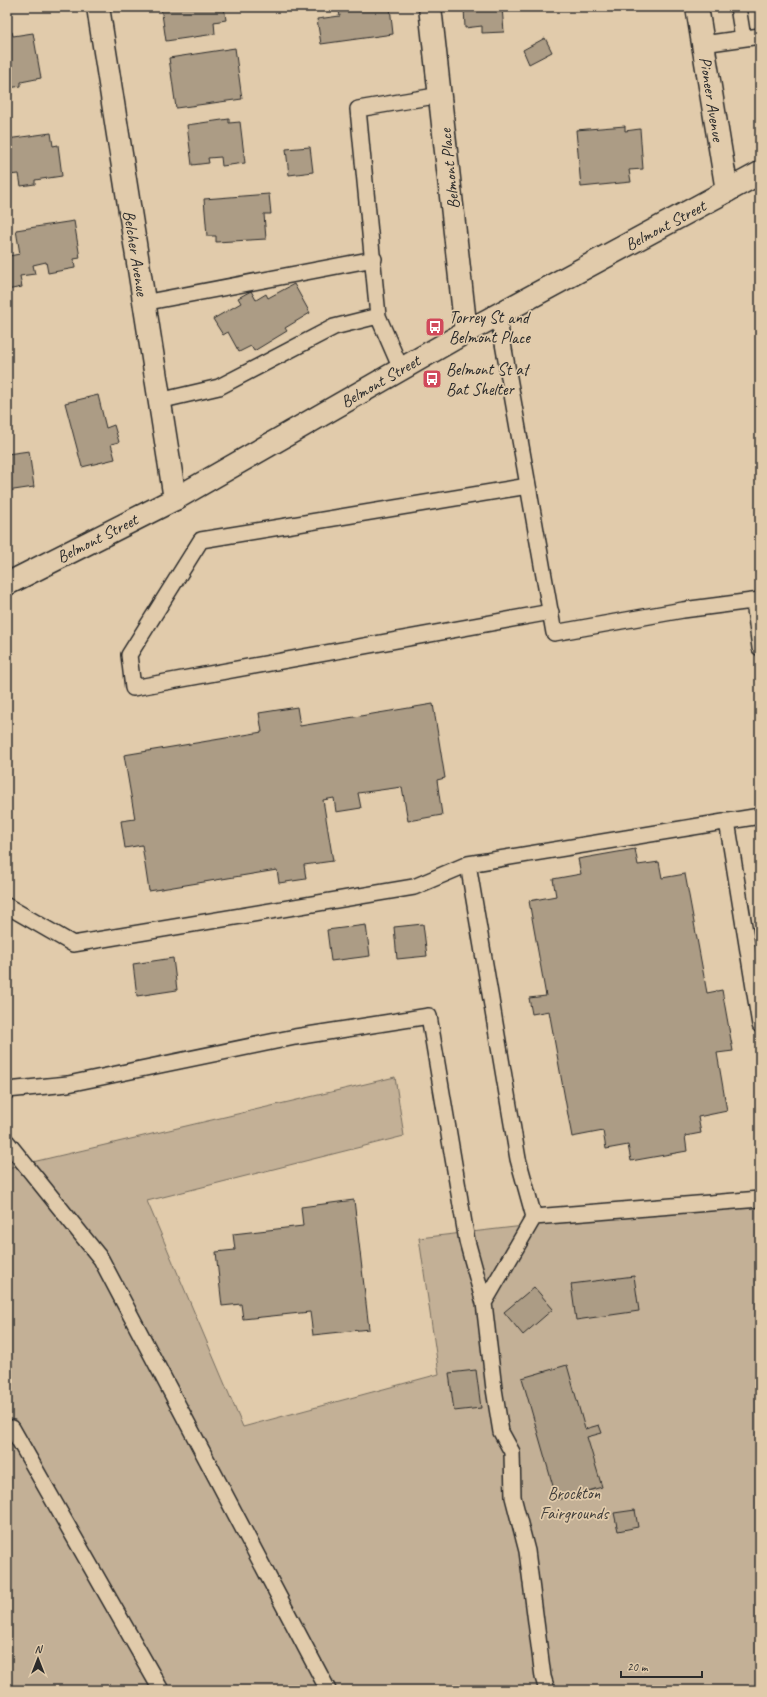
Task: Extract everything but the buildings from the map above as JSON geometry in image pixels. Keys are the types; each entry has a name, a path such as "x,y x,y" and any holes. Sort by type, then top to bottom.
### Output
{"street":[{"name":"Belcher Avenue","path":"98,7 175,499"},
{"name":"Belmont Place","path":"430,7 441,95 466,332"},
{"name":"Pioneer Avenue","path":"697,7 727,191"},
{"name":"Belmont Street","path":"7,595 13,581 175,499 466,332 760,173"}],"lane":[{"path":"738,7 744,38"},
{"path":"703,44 760,36"},
{"path":"401,369 378,316 374,259 358,108 441,95"},
{"path":"144,303 374,259"},
{"path":"498,315 554,633 683,610 757,601 760,648"},
{"path":"159,401 219,387 334,327 378,316"},
{"path":"528,486 201,540 129,655 133,688 551,612"},
{"path":"7,906 73,944 414,887 468,864 760,816"},
{"path":"727,821 760,1025"},
{"path":"468,864 518,1159 534,1217 484,1304"},
{"path":"7,1090 68,1084 295,1037 429,1016 467,1241 484,1304 501,1432 512,1452 513,1497 527,1551 543,1677 548,1690"},
{"path":"7,1142 101,1259 328,1690"},
{"path":"534,1217 760,1199"},
{"path":"12,1428 161,1690"}],"green space":[{"name":"Brockton Fairgrounds","path":"395,1077 404,1136 147,1201 243,1427 439,1374 419,1238 760,1199 760,1690 7,1690 7,1168"}],"place":[{"name":"Torrey St and Belmont Place","path":"435,327"},
{"name":"Belmont St at Bat Shelter","path":"432,379"}]}
